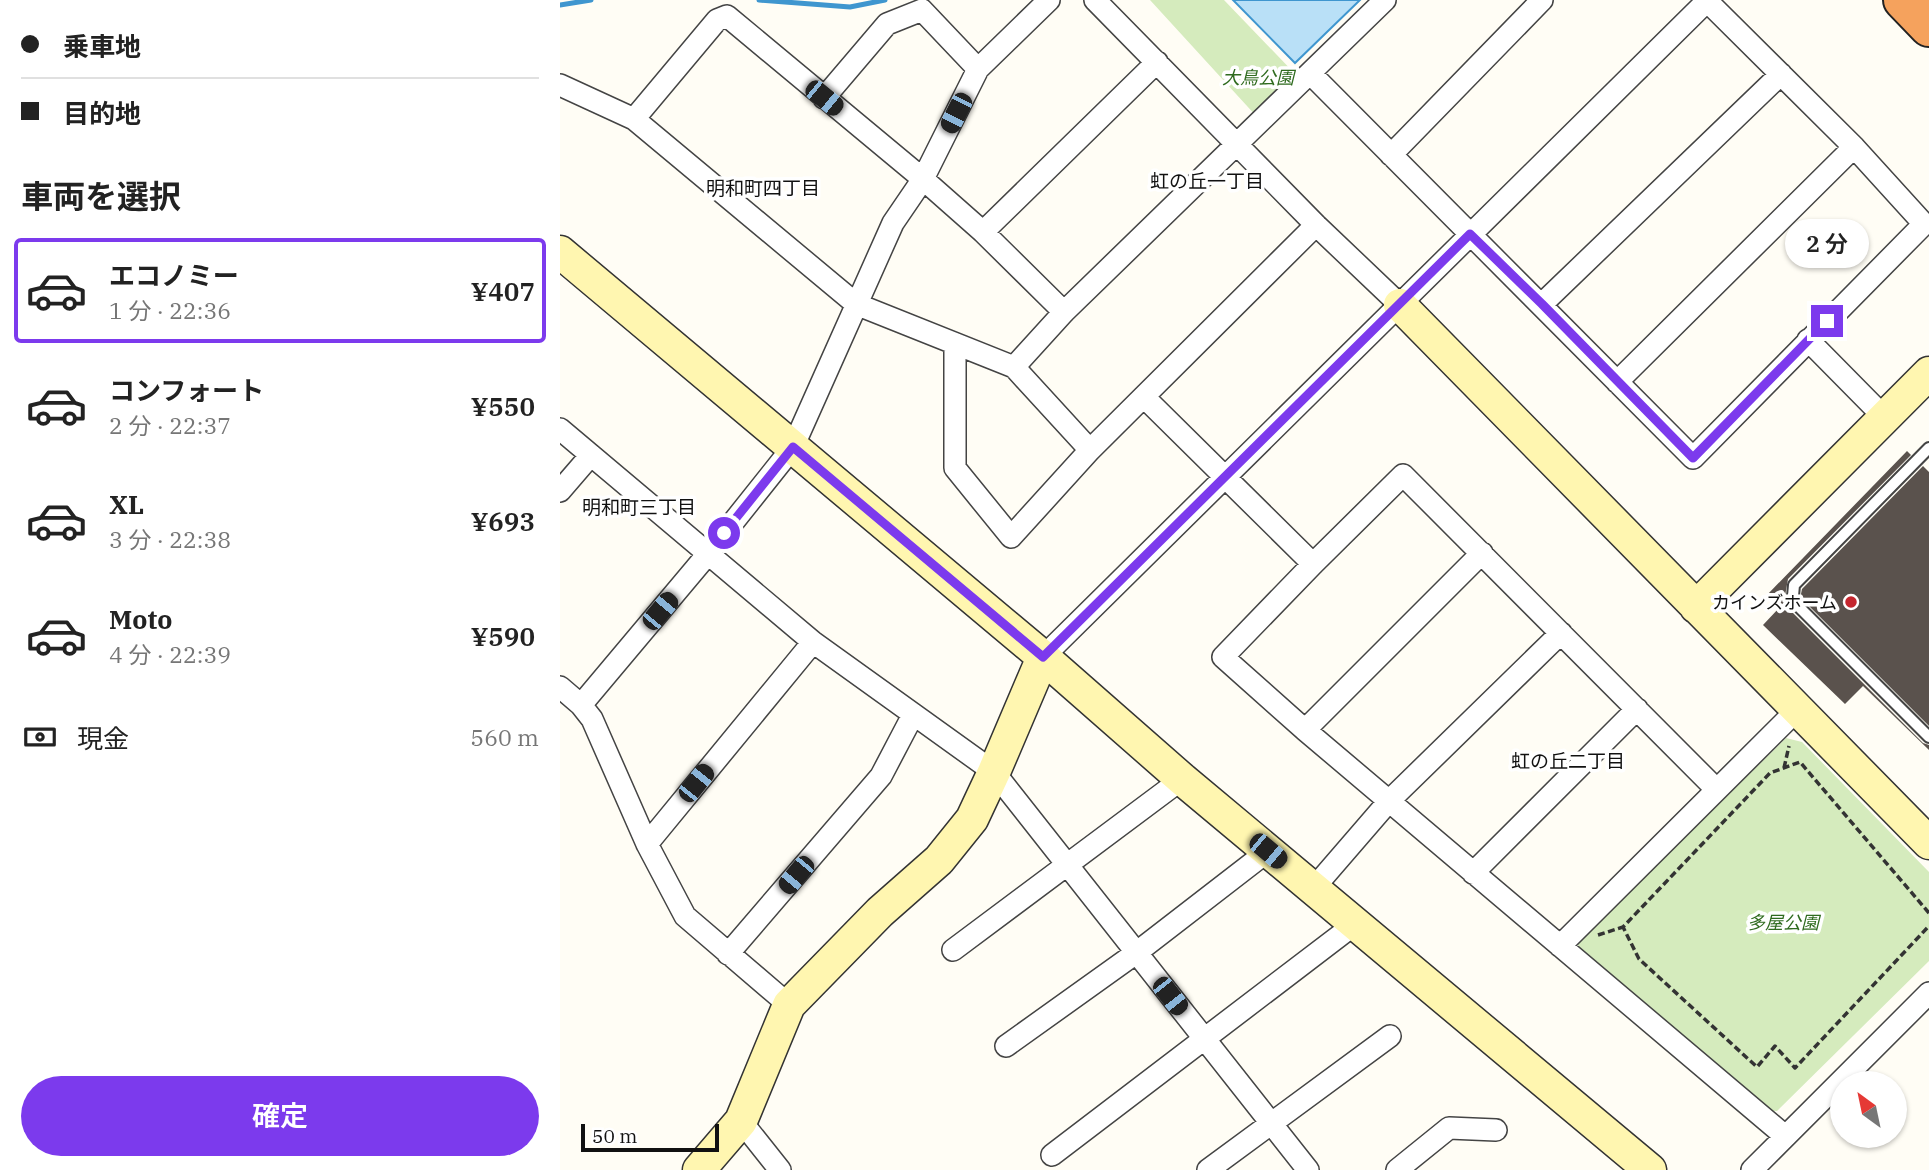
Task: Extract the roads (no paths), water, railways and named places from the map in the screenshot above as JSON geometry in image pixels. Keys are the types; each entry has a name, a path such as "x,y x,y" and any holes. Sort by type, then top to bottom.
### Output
{"highway":[{"path":"1903,0 1929,27"}],"street":[{"path":"581,705 707,555 793,447 893,223 923,179 978,69 1049,0"},
{"path":"1095,0 1237,146 1400,305 1929,843"},
{"path":"1014,368 1064,313 1385,0"},
{"path":"1391,155 1542,0"},
{"path":"699,1170 741,1121 789,1005 880,912 939,860 972,819 1043,657 1400,305 1470,234 1707,0 1854,148 1924,224 1693,458 1542,304 1470,234 1310,73"},
{"path":"824,98 887,24 922,10 978,69"},
{"path":"634,119 717,20 724,16 733,20 983,232 1064,313"},
{"path":"983,232 1157,62"},
{"path":"1542,304 1781,74"},
{"path":"560,85 634,119 856,304 1014,368 1090,450"},
{"path":"1617,382 1854,148"},
{"path":"955,344 955,468 1011,537 1090,450 1316,225"},
{"path":"560,252 1043,657 1182,779 1650,1170"},
{"path":"1808,340 1885,418"},
{"path":"1696,607 1885,418 1922,385"},
{"path":"1144,397 1312,564"},
{"path":"560,429 813,642 994,772 1308,1170"},
{"path":"560,491 591,455"},
{"path":"1716,789 1403,475 1312,564 1223,657 1305,730 1785,1136"},
{"path":"1305,730 1482,552"},
{"path":"1313,889 1389,801 1561,633"},
{"path":"647,844 813,642"},
{"path":"560,687 581,705 592,719 647,844 685,916 789,1005"},
{"path":"1473,873 1637,709"},
{"path":"1560,946 1797,710"},
{"path":"728,954 881,776 914,715"},
{"path":"953,950 1182,779"},
{"path":"1006,1046 1136,953 1268,851"},
{"path":"1052,1155 1355,924"},
{"path":"1752,1170 1928,998"},
{"path":"1208,1170 1390,1036"},
{"path":"741,1121 780,1170"},
{"path":"1397,1170 1449,1128 1496,1130"}],"lane":[{"path":"1927,452 1794,585 1793,596 1807,614 1929,737"}],"water":[{"path":"1233,0 1360,0 1295,63"}],"waterway":[{"path":"560,5 591,0"},
{"path":"759,0 850,7 885,0"}],"place":[{"name":"カインズホーム","path":"1851,602"}],"district":[{"name":"虹の丘一丁目","path":"1207,181"},
{"name":"明和町四丁目","path":"763,188"},
{"name":"明和町三丁目","path":"639,507"},
{"name":"虹の丘二丁目","path":"1568,761"}],"park label":[{"name":"大鳥公園","path":"1258,77"},
{"name":"多屋公園","path":"1783,922"}]}
